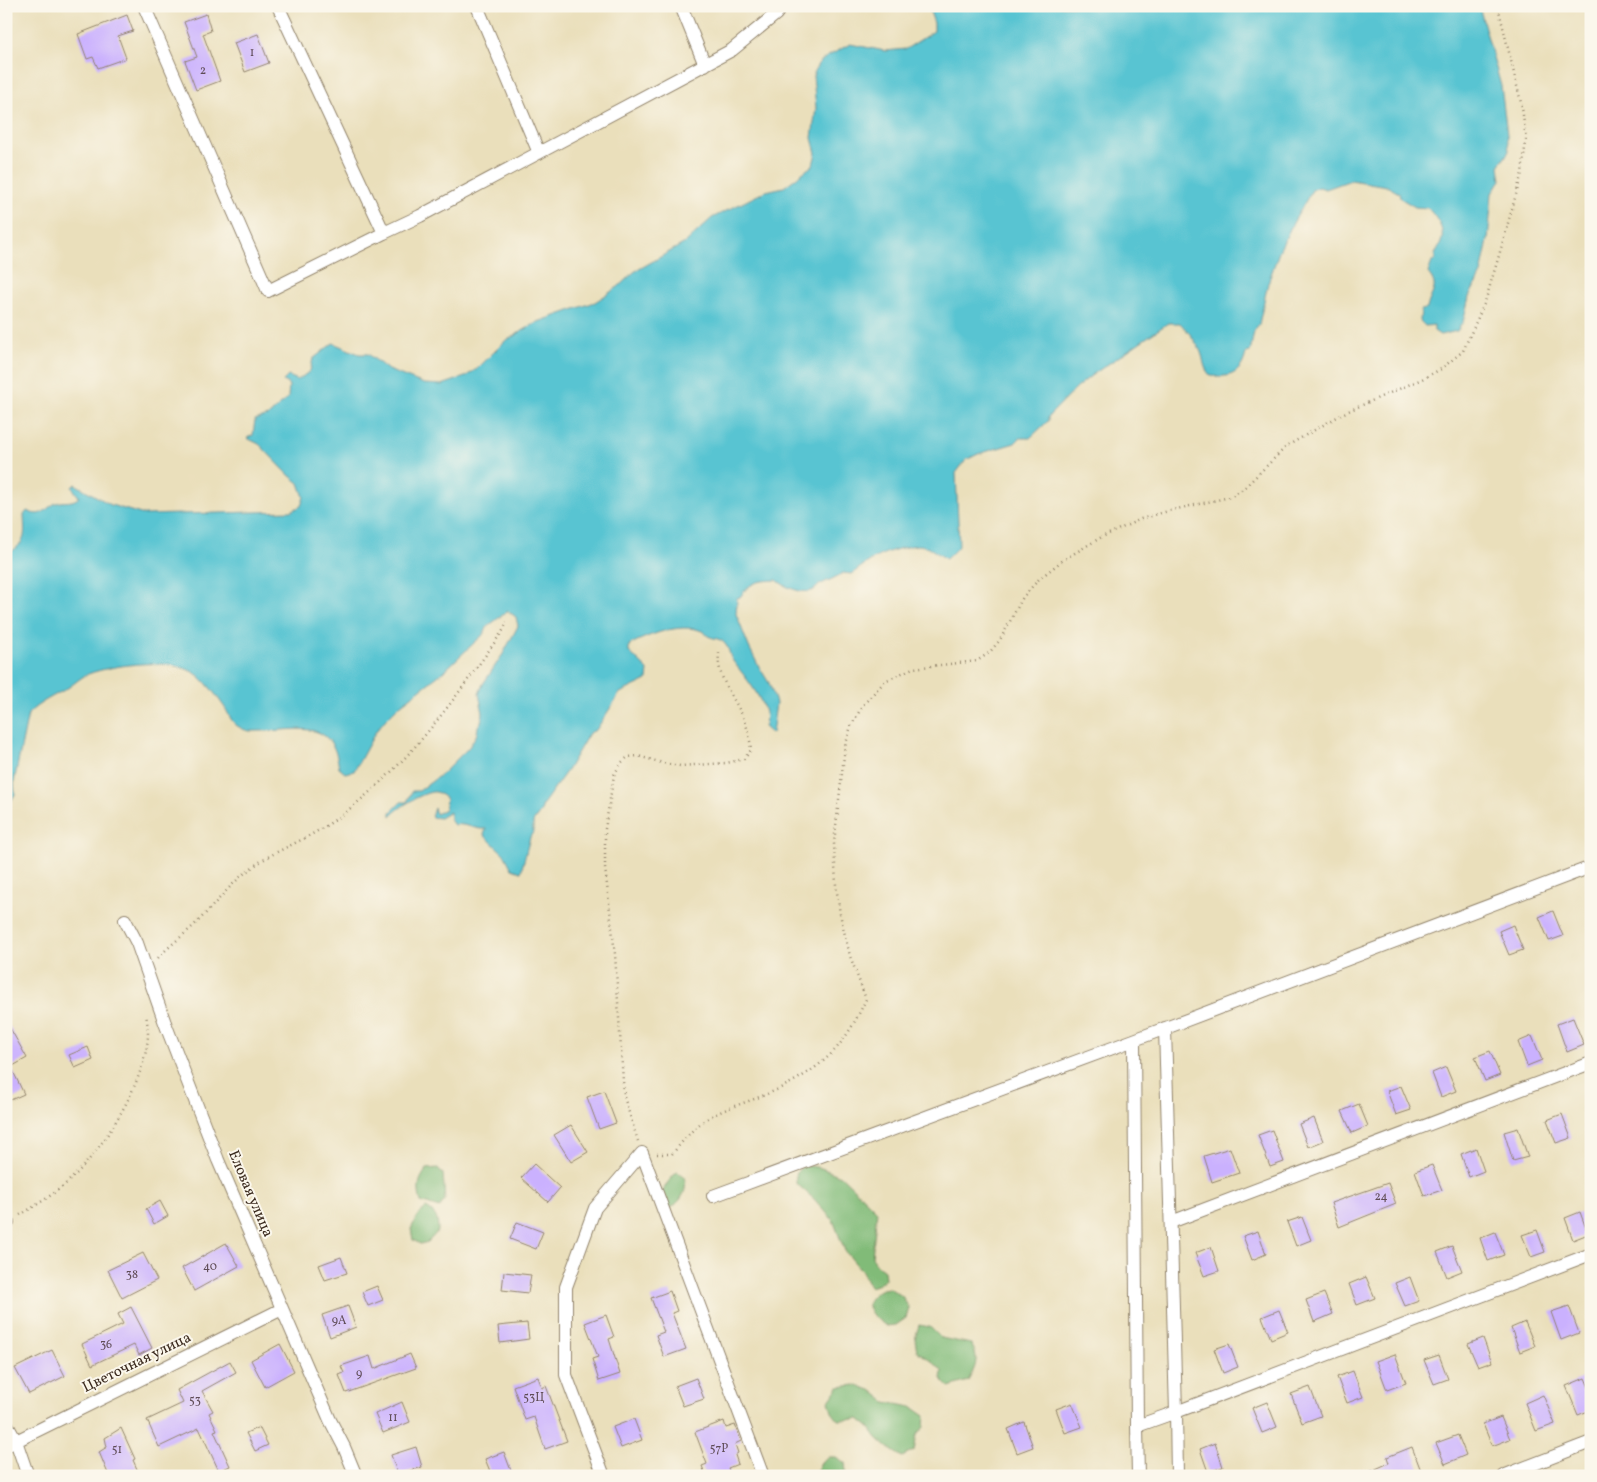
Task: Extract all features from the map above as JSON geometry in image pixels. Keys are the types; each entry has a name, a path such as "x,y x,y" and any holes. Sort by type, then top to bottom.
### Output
{"street":[{"path":"144,6 268,291 420,216 732,50 776,14 782,6"},
{"path":"278,6 384,233"},
{"path":"476,6 539,153"},
{"path":"681,6 704,65"},
{"path":"713,1196 1134,1040 1591,867"},
{"name":"Еловая улица","path":"125,920 137,942 165,1023 218,1160 356,1476"},
{"path":"1165,1028 1177,1476"},
{"path":"1134,1040 1138,1476"},
{"path":"1171,1222 1591,1063"},
{"path":"604,1476 566,1375 566,1287 595,1208 642,1153 763,1476"},
{"path":"1137,1426 1591,1254"},
{"name":"Цветочная улица","path":"11,1443 282,1309"},
{"path":"6,1423 11,1443 28,1476"},
{"path":"1503,1476 1591,1442"}],"path":[{"path":"719,653 720,676 744,718 750,736 751,750 744,759 704,765 680,766 638,756 628,757 620,763 614,775 608,800 605,829 605,868 615,954 624,1097 642,1153 672,1154 688,1134 710,1117 769,1093 810,1071 834,1050 845,1037 860,1013 866,999 850,956 840,914 836,885 834,843 845,747 851,726 863,705 885,681 913,668 977,661 989,654 1000,640 1023,596 1039,579 1063,560 1100,538 1140,519 1230,497 1243,489 1287,446 1344,413 1441,369 1463,351 1485,302 1522,173 1526,140 1522,107 1498,6"},
{"path":"147,972 171,944 192,927 225,892 256,864 315,833 372,790 451,705 504,629 506,622"},
{"path":"7,1223 72,1178 88,1161 122,1113 144,1059 148,1034 145,1005"}],"green space":[{"path":"805,1165 821,1168 841,1176 877,1211 872,1257 876,1264 884,1270 885,1279 879,1284 870,1287 861,1270 845,1251 833,1220 796,1183 797,1172"},
{"path":"438,1168 443,1174 445,1200 439,1208 421,1202 419,1192 420,1181 427,1169"},
{"path":"677,1172 683,1175 685,1190 680,1200 667,1210 658,1201 666,1185"},
{"path":"426,1208 436,1217 438,1231 428,1242 420,1244 413,1240 411,1229 418,1215"},
{"path":"889,1288 902,1296 909,1308 906,1318 896,1325 886,1326 871,1313 868,1305 869,1300 876,1292"},
{"path":"919,1325 930,1327 941,1338 971,1344 974,1349 976,1362 968,1381 949,1387 941,1379 942,1371 917,1351 915,1339"},
{"path":"855,1385 871,1390 886,1402 912,1407 925,1416 924,1427 917,1435 914,1451 902,1457 887,1447 859,1419 838,1420 832,1412 829,1401 839,1387"},
{"path":"828,1457 836,1457 845,1463 846,1472 843,1476 819,1476 818,1469 822,1461"}],"water":[{"path":"928,6 1479,6 1501,86 1509,151 1499,166 1501,180 1492,193 1488,240 1481,274 1469,297 1463,322 1457,331 1440,335 1434,331 1434,325 1425,326 1420,321 1421,310 1427,309 1434,291 1434,283 1428,273 1442,240 1440,225 1428,208 1415,207 1400,198 1399,193 1387,186 1351,180 1326,189 1319,187 1312,190 1280,249 1268,283 1259,324 1254,331 1250,352 1246,353 1242,365 1234,373 1224,376 1211,376 1205,367 1200,350 1189,332 1180,323 1168,323 1076,388 1048,417 1048,421 1030,438 1020,438 1015,443 978,454 966,460 956,473 959,546 946,559 925,546 912,546 884,554 871,560 852,574 843,573 820,584 811,591 795,590 777,580 765,581 752,585 737,598 736,614 749,647 769,683 776,703 772,734 764,727 766,719 756,692 732,659 728,648 722,641 708,636 705,632 684,628 664,631 629,645 629,652 648,670 647,680 620,693 596,730 589,733 533,822 533,832 521,872 512,869 504,854 484,835 486,829 454,825 450,820 450,812 440,818 431,817 434,808 436,814 445,809 446,799 437,792 431,792 405,804 391,816 391,812 401,802 407,802 412,791 419,791 443,773 469,747 477,734 483,713 479,694 483,684 503,654 518,626 516,617 508,611 488,626 482,636 443,672 400,705 376,731 354,771 345,773 339,768 335,752 329,741 321,734 312,730 250,731 237,726 209,686 199,676 188,670 175,666 145,664 113,667 88,674 28,714 14,782 15,794 6,810 6,555 18,546 23,539 25,529 24,515 27,511 37,514 56,503 76,499 79,497 72,487 75,484 111,505 144,515 291,511 301,506 304,497 299,483 259,444 247,438 253,435 255,420 268,416 288,398 289,385 283,381 288,376 298,380 310,371 313,359 333,343 359,354 368,354 388,370 424,384 442,385 465,377 478,368 505,341 538,322 595,302 618,287 634,272 685,243 712,218 766,191 784,187 813,165 816,153 812,138 816,108 813,76 818,64 850,44 885,51 906,49 934,31 934,23"}],"building":[{"path":"206,14 211,31 203,34 220,81 196,90 185,61 197,57 184,22"},
{"path":"127,15 133,31 118,36 126,58 98,68 93,57 87,59 78,34"},
{"path":"258,34 269,63 245,72 234,43"},
{"path":"1553,911 1563,936 1549,941 1539,917"},
{"path":"1513,925 1523,950 1509,955 1499,931"},
{"path":"1573,1018 1584,1045 1567,1052 1557,1024"},
{"path":"6,1021 27,1058 11,1067 24,1094 6,1102"},
{"path":"1532,1036 1542,1060 1527,1066 1518,1042"},
{"path":"88,1047 93,1060 75,1068 69,1055"},
{"path":"1490,1051 1500,1075 1485,1081 1475,1057"},
{"path":"1446,1067 1456,1091 1441,1097 1432,1073"},
{"path":"1401,1086 1411,1110 1396,1115 1387,1091"},
{"path":"604,1091 616,1123 599,1129 587,1097"},
{"path":"1359,1104 1368,1126 1352,1133 1342,1111"},
{"path":"1562,1114 1571,1138 1556,1143 1547,1120"},
{"path":"1314,1118 1323,1141 1308,1147 1299,1124"},
{"path":"571,1125 588,1152 571,1162 554,1135"},
{"path":"1518,1128 1528,1157 1513,1161 1504,1132"},
{"path":"1272,1130 1284,1162 1270,1167 1258,1135"},
{"path":"1230,1148 1239,1173 1212,1182 1204,1156"},
{"path":"1476,1148 1484,1171 1469,1177 1461,1154"},
{"path":"534,1164 560,1188 548,1202 521,1178"},
{"path":"1432,1165 1442,1190 1424,1196 1415,1171"},
{"path":"1388,1183 1396,1204 1339,1227 1331,1203"},
{"path":"160,1201 168,1216 154,1224 146,1209"},
{"path":"1580,1212 1588,1234 1573,1240 1565,1218"},
{"path":"1302,1217 1311,1240 1296,1246 1287,1222"},
{"path":"517,1222 543,1232 536,1249 510,1239"},
{"path":"1537,1230 1545,1252 1531,1257 1522,1235"},
{"path":"1258,1231 1266,1254 1252,1260 1243,1236"},
{"path":"1495,1232 1504,1255 1488,1261 1480,1238"},
{"path":"226,1243 239,1266 194,1291 182,1268"},
{"path":"1452,1246 1462,1271 1447,1277 1437,1252"},
{"path":"1211,1247 1219,1271 1204,1276 1195,1253"},
{"path":"143,1253 157,1280 122,1298 108,1270"},
{"path":"341,1257 347,1273 325,1280 319,1265"},
{"path":"504,1272 531,1275 528,1293 502,1290"},
{"path":"1366,1277 1375,1298 1357,1305 1349,1284"},
{"path":"1410,1277 1419,1301 1405,1306 1395,1283"},
{"path":"377,1286 383,1300 368,1306 362,1292"},
{"path":"670,1291 677,1311 672,1313 686,1349 664,1357 656,1335 664,1332 651,1298"},
{"path":"1324,1293 1333,1314 1314,1322 1306,1300"},
{"path":"348,1306 356,1327 330,1337 322,1315"},
{"path":"1569,1306 1579,1333 1561,1340 1551,1312"},
{"path":"131,1307 152,1348 139,1355 134,1345 92,1365 82,1344 123,1324 118,1314"},
{"path":"1279,1310 1288,1332 1271,1339 1262,1317"},
{"path":"606,1315 614,1337 609,1339 620,1374 599,1381 592,1359 598,1357 585,1323"},
{"path":"1525,1322 1535,1346 1520,1352 1511,1328"},
{"path":"527,1323 529,1339 500,1343 498,1326"},
{"path":"1483,1338 1492,1362 1478,1367 1468,1344"},
{"path":"280,1344 294,1371 265,1387 251,1360"},
{"path":"1229,1344 1238,1367 1223,1373 1214,1349"},
{"path":"52,1350 65,1376 29,1394 15,1368"},
{"path":"410,1354 416,1368 346,1393 339,1375 344,1373 341,1366 370,1356 374,1369"},
{"path":"1395,1354 1406,1383 1387,1390 1376,1361"},
{"path":"1439,1355 1448,1379 1434,1384 1424,1360"},
{"path":"230,1361 236,1372 202,1391 213,1411 209,1413 217,1430 214,1431 230,1466 219,1471 199,1428 159,1447 147,1420 183,1403 177,1390"},
{"path":"1353,1371 1363,1397 1347,1403 1337,1377"},
{"path":"538,1377 542,1388 546,1386 567,1441 545,1449 534,1417 525,1420 513,1386"},
{"path":"696,1378 704,1399 683,1406 675,1386"},
{"path":"1585,1378 1591,1392 1591,1410 1578,1415 1566,1386"},
{"path":"1310,1387 1321,1416 1302,1423 1291,1394"},
{"path":"1543,1395 1555,1424 1536,1431 1525,1403"},
{"path":"402,1402 410,1422 383,1433 375,1414"},
{"path":"1267,1402 1277,1427 1262,1433 1252,1408"},
{"path":"1072,1403 1082,1427 1065,1433 1056,1409"},
{"path":"1501,1417 1510,1439 1492,1446 1483,1424"},
{"path":"634,1419 642,1440 621,1448 613,1427"},
{"path":"724,1421 726,1428 735,1425 741,1441 735,1444 738,1453 735,1455 738,1464 728,1468 731,1476 706,1476 702,1466 707,1464 695,1432"},
{"path":"1024,1422 1033,1447 1017,1453 1008,1429"},
{"path":"259,1427 268,1445 255,1451 246,1433"},
{"path":"121,1428 135,1459 133,1460 140,1476 109,1476 99,1452 107,1447 105,1438"},
{"path":"1458,1435 1466,1455 1445,1464 1436,1443"},
{"path":"1215,1443 1223,1467 1208,1472 1200,1449"},
{"path":"416,1447 422,1467 398,1475 391,1455"},
{"path":"1412,1447 1423,1476 1360,1476 1389,1463 1387,1457"},
{"path":"504,1452 513,1476 492,1476 485,1459"}]}
